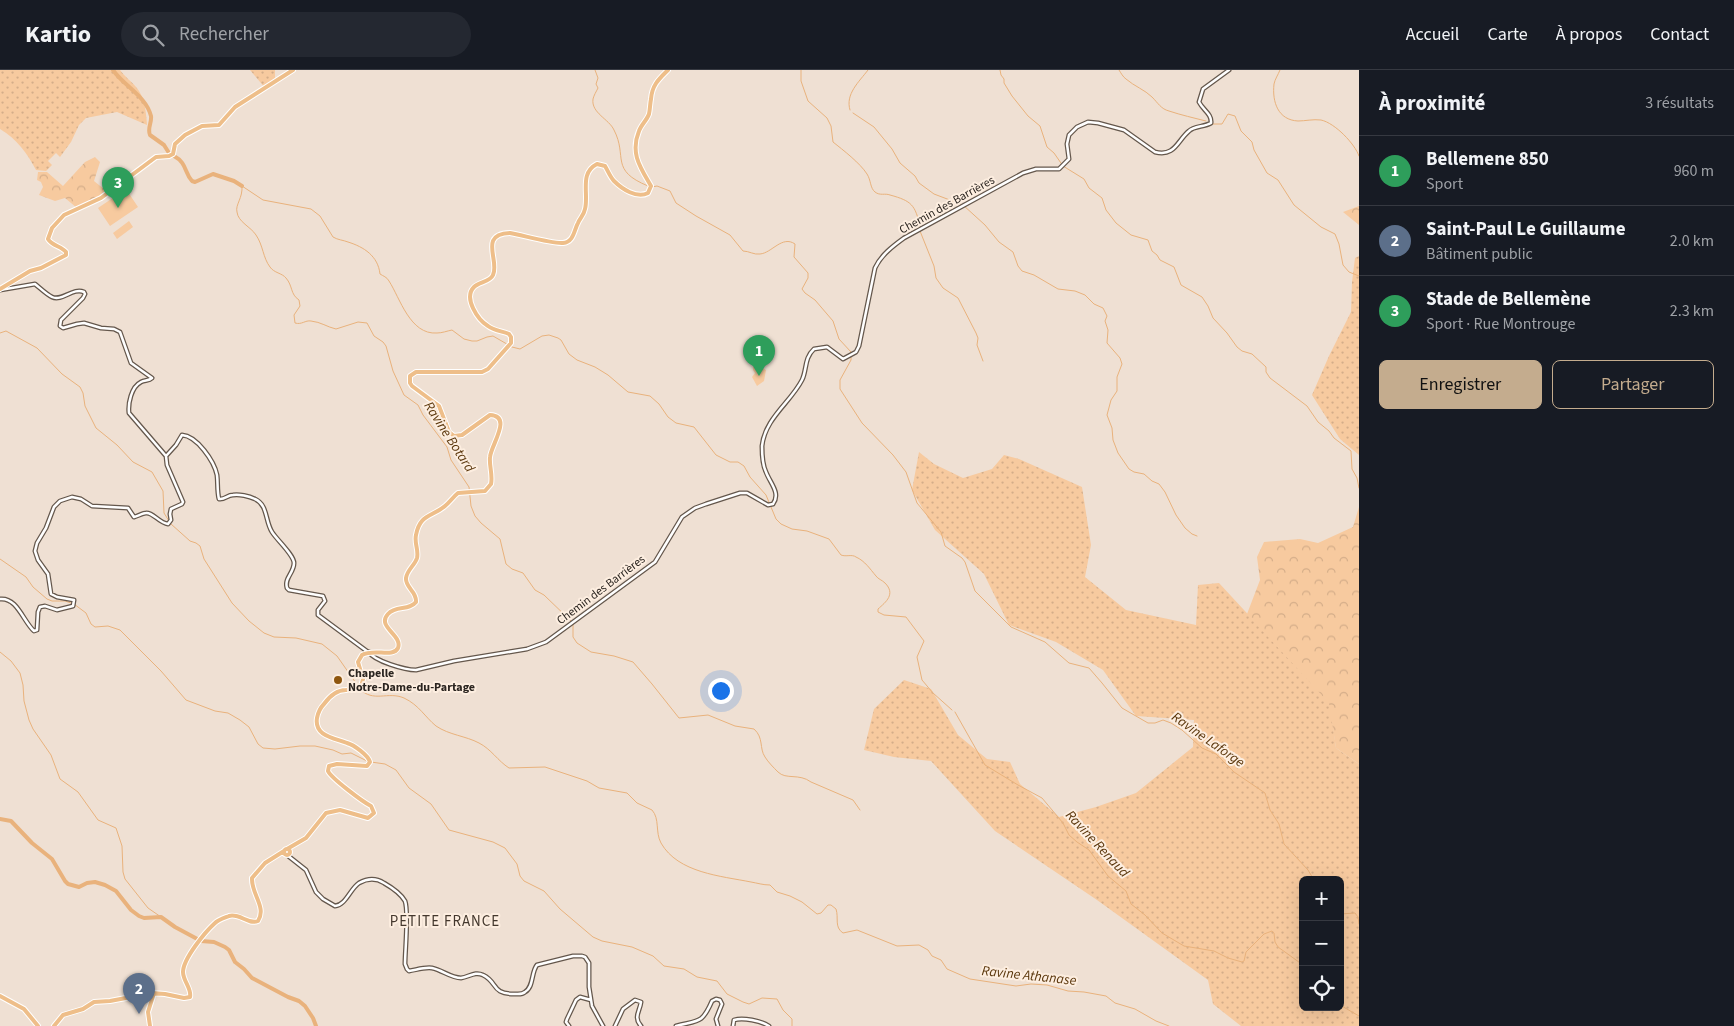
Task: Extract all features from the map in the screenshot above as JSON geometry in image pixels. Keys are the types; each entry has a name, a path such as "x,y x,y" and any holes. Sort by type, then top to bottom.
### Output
{"main road":[{"path":"0,289 30,271 66,255 64,250 50,242 48,238 52,228 61,216 101,198 156,156 169,156 173,154 175,144 181,137 202,126 219,125 235,107 293,70"},
{"path":"54,1026 62,1015 83,1009 94,1002 111,1001 154,993 184,998 190,997 191,994 183,968 185,961 206,932 215,922 230,916 236,916 252,922 258,921 261,916 261,910 252,889 252,878 264,863 287,853 306,838 326,813 340,810 370,818 374,813 371,806 360,800 330,775 328,771 329,766 337,764 367,766 370,762 369,758 350,744 320,731 317,724 320,710 327,700 343,690 356,690 361,687 363,679 358,660 362,656 369,652 390,653 397,649 398,642 385,621 386,616 390,612 412,606 416,602 416,595 407,585 406,580 407,573 417,557 418,550 415,538 419,526 424,518 446,506 458,493 485,491 491,484 490,458 500,427 496,415 490,415 462,435 454,436 449,432 439,406 412,386 409,379 411,374 416,372 482,372 488,369 511,344 510,334 488,327 474,310 470,300 471,291 475,286 491,278 494,273 491,246 496,238 502,234 510,233 558,243 568,242 573,237 585,210 587,173 591,167 597,164 606,166 615,182 635,195 642,196 648,193 650,186 637,160 636,144 640,129 649,115 651,95 655,84 668,70"},
{"path":"150,1026 148,1014 154,993"},
{"path":"0,996 27,1012 38,1026"}],"street":[{"name":"Chemin des Barrières","path":"369,652 377,659 402,668 416,670 538,646 655,562 682,518 696,508 740,493 747,493 768,505 773,504 777,498 776,492 765,470 762,446 771,422 780,407 800,384 807,359 814,349 827,347 841,358 856,352 861,340 875,268 878,262 895,244 1023,173 1036,169 1059,169 1069,159 1067,144 1069,135 1077,127 1088,122 1124,130 1155,152 1171,151 1182,141 1189,130 1211,123 1212,120 1209,114 1200,102 1201,94 1203,89 1229,70"},
{"path":"0,289 35,284 56,298 76,290 84,292 83,298 61,320 60,326 63,328 84,323 101,328 114,328 120,332 131,363 152,378 138,384 134,388 128,409 129,414 166,456 167,466 183,502 171,509 171,520 168,524 160,521 151,513 134,517 128,508 92,506 81,499 72,497 60,500 54,507 46,528 37,542 35,552 48,574 51,594 56,597 74,600 73,606 57,610 45,606 40,607 37,630 34,631 11,602 5,598 0,599"},
{"path":"166,456 182,435 186,435 198,443 213,466 217,477 218,499 235,495 254,498 260,501 265,509 271,530 293,560 293,567 286,580 287,588 289,590 323,596 325,601 318,610 318,615 369,652"},
{"path":"287,853 306,870 316,892 334,906 339,906 356,886 368,879 377,879 401,897 406,906 405,964 406,969 409,971 432,968 459,978 481,974 504,994 522,994 528,990 534,976 534,968 537,965 573,956 586,958 589,963 592,1006 603,1026"},
{"path":"569,1026 566,1022 576,1000 580,997 591,1000"},
{"path":"676,1026 703,1018 708,1012 712,1000 716,999 720,1000 722,1004 716,1019 718,1026"},
{"path":"615,1026 623,1009 635,1000 641,1002 637,1016 638,1023 641,1026"},
{"path":"734,1026 733,1021 738,1018 769,1026"}],"green space":[{"path":"0,70 120,70 141,95 147,125 117,112 86,118 79,125 71,142 60,157 56,153 48,161 52,165 46,171 36,170 21,147 12,137 0,129"},
{"path":"250,70 275,70 275,82 265,88"},
{"path":"95,157 100,162 94,181 109,193 77,208 65,198 55,201 39,195 43,187 41,182 37,180 38,172 47,172 63,186 85,162"},
{"path":"126,189 138,207 110,226 98,208"},
{"path":"1359,206 1359,225 1343,212"},
{"path":"129,221 133,227 117,239 113,233"},
{"path":"1359,256 1359,455 1340,439 1312,395 1351,312 1355,258"},
{"path":"758,366 766,370 764,381 757,386 752,377 755,373 753,367"},
{"path":"919,452 934,464 963,478 992,469 1004,455 1019,459 1082,487 1091,545 1085,577 1126,610 1196,625 1198,585 1219,583 1330,703 1336,748 1359,764 1359,1026 1241,1026 1213,1004 1208,980 1097,900 995,831 931,761 894,757 864,750 874,709 904,680 931,689 958,735 987,759 1010,762 1020,784 1059,817 1136,793 1193,747 1194,720 1136,716 1103,670 1056,642 1009,625 984,574 935,530 912,490"},
{"path":"1359,507 1359,764 1336,748 1329,703 1247,614 1260,580 1257,557 1264,542 1300,539 1318,543 1353,527"}],"waterway":[{"name":"Ravine Renaud","path":"113,70 140,97 151,116 150,135 164,145 169,153"},
{"name":"Ravine Laforge","path":"595,70 598,78 596,84 598,88 593,104 597,112 612,126 618,140 622,162 628,174 648,186"},
{"path":"801,70 801,81 808,101 827,118 831,126 833,142 864,170 875,192 888,194 908,202 914,209 920,226"},
{"path":"850,110 849,99 851,93 868,70"},
{"path":"1000,70 1004,83 1012,96 1028,116 1040,126 1047,147 1063,166 1084,179 1089,188 1102,198 1106,210 1116,223 1131,235 1148,240 1152,251 1160,260 1174,267 1181,285 1202,297 1213,318 1237,347 1242,351 1252,354 1266,367 1266,372 1270,378 1307,406 1318,422 1351,451 1352,469 1357,478 1359,488"},
{"path":"1119,70 1125,78 1149,95 1164,109 1206,121"},
{"path":"1280,70 1274,82 1274,97 1281,114 1291,120 1321,120 1332,125 1344,135 1359,156"},
{"path":"853,113 874,127 892,149 900,163 915,176 919,183 934,194 963,205 985,225 999,242 1013,252 1022,271 1034,275 1058,289 1075,291 1085,295 1094,304 1103,308 1107,316 1105,321 1108,330 1107,343 1120,358 1122,364 1117,377 1117,391 1111,400 1107,415 1118,453 1129,469 1144,474 1159,484 1185,528 1197,536"},
{"path":"1212,124 1222,124 1228,114 1235,116 1241,131 1252,142 1254,150 1267,173 1278,180 1294,205 1321,227 1335,234 1343,265 1349,272 1359,276"},
{"name":"Ravine Renaud","path":"174,156 181,162 192,181 195,182 213,174 234,181 242,186"},
{"name":"Ravine Renaud","path":"242,186 263,200 311,209 320,216 333,237 354,244 369,253 376,262 380,274 388,280 407,314 420,328 428,332 437,333 452,330 464,339 472,341 493,336 512,347 520,349 542,336 549,335 558,338 569,354 577,360 595,367 608,375 628,392 650,396 659,404 668,417 676,423 694,427 716,455 730,462 738,462 744,466 750,477 766,495 776,519 781,524 829,539 841,555 853,556 859,559 885,583 890,594 887,601 878,609 878,612 884,615 906,617 924,641 917,657 922,680 952,710"},
{"name":"Ravine Botard","path":"242,186 237,207 238,216 256,235 270,267 286,278 294,295 299,300 300,306 294,315 295,323 318,322 336,329 358,322 367,323 374,336 386,346 393,371 404,395 418,405 423,415 447,447 451,460 469,487 471,506 475,516 500,539 506,564 512,569 523,573 535,590 544,595 571,621"},
{"name":"Ravine Laforge","path":"652,187 657,186 670,191 676,203 730,235 743,251 760,254 781,243 790,242 795,244 794,257 808,273 808,278 802,289 815,300 833,321 839,339 851,352 851,360 840,380 840,389 862,423 893,455 906,472 917,503 941,532 945,546 965,562 975,591 1011,627 1045,642 1069,663 1089,668 1122,708 1148,723 1163,720 1171,723 1202,748 1216,754 1234,772 1265,793 1270,810 1279,824 1284,844 1312,876"},
{"path":"920,231 934,266 936,278 943,288 958,298 978,338 977,345 983,361"},
{"name":"Ravine Athanase","path":"0,333 6,331 37,348 62,374 80,387 85,406 96,428 117,445 133,462 152,472 163,491 164,513 169,521"},
{"name":"Ravine Athanase","path":"171,524 190,541 200,546 204,559 232,603 249,621 264,633 274,637 296,638 322,644 337,656 358,686"},
{"path":"0,559 26,577 33,587 47,599 74,604 86,613 91,624 95,627 108,626 120,630 161,671 186,700 215,711 228,713 240,720 249,727 258,744 263,748 315,746 342,754 351,753 367,761"},
{"name":"Ravine Botard","path":"573,624 573,637 577,643 591,652 633,662 679,718 708,715 735,726 754,729 759,736 765,757 778,772 785,776 806,779 853,800 860,810"},
{"path":"0,652 11,661 20,673 29,720 51,755 60,779 78,792 98,820 116,828 122,846 125,879 148,908 161,917"},
{"name":"Ravine Athanase","path":"360,689 370,695 404,698 418,708 436,726 479,743 509,768 545,767 587,781 599,788 627,793 637,803 652,810 656,817 661,843 678,861 701,872 770,885 777,892 802,902 817,914 821,913 828,905 831,905 836,909 838,925 843,933 857,930 897,946 919,945 928,950 932,956 941,960 947,969 970,979 1016,986 1031,984 1047,985 1068,991 1106,996 1115,1003 1135,1009 1169,1026"},
{"name":"Ravine Renaud","path":"955,712 985,765 1042,798 1063,823 1069,835 1089,850 1108,876 1126,891 1131,904 1145,915 1162,933 1184,946 1214,951 1242,962 1246,952 1264,934 1272,931 1278,947 1299,962"},
{"path":"371,762 385,764 396,770 409,788 431,804 449,830 493,842 505,848 517,864 520,876 524,881 544,891 560,909 593,937 602,941 632,947 653,956 664,966 684,969 697,977 717,981 727,994 743,1002 749,1004 762,998 777,999 783,1010 792,1019 792,1026"},
{"path":"0,819 11,821 32,843 52,859 68,884 79,887 95,882 105,885 116,891 131,910 139,916 144,918 161,917 201,941 214,942 225,947 229,950 235,962 252,978 299,1001 305,1006 316,1026"},
{"name":"Ravine Laforge","path":"1344,914 1355,913 1359,924"},
{"name":"Ravine Renaud","path":"1344,1007 1359,1016"}],"place":[{"name":"Stade de Bellemène","path":"118,208"},
{"name":"Bellemene 850","path":"759,376"},
{"name":"Chapelle Notre-Dame-du-Partage","path":"338,680"},
{"name":"Saint-Paul Le Guillaume","path":"139,1014"}],"district":[{"name":"PETITE FRANCE","path":"445,921"}]}
